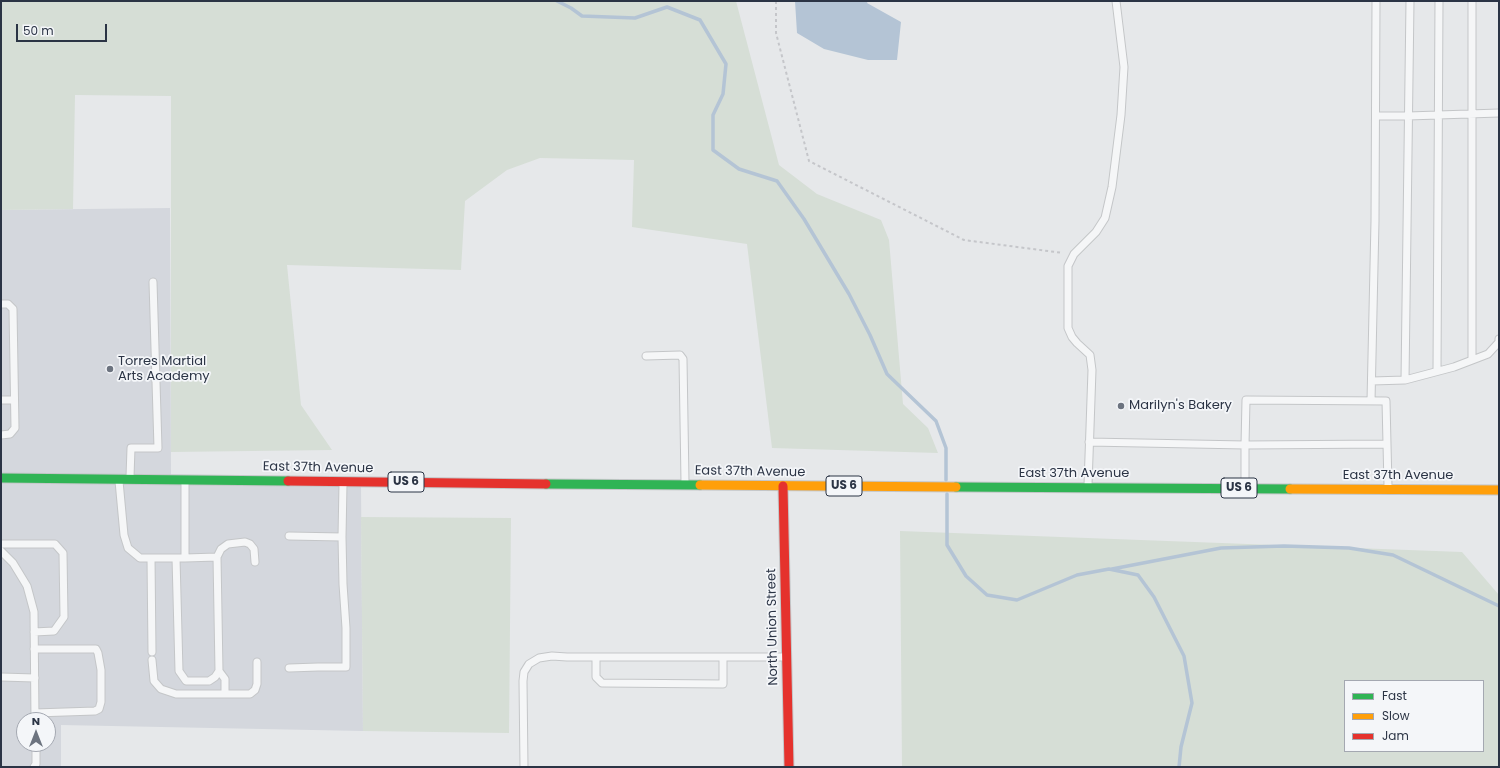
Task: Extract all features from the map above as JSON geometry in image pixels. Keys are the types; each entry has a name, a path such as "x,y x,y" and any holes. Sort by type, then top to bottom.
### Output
{"main road":[{"name":"East 37th Avenue","path":"1,478 783,486 1499,490"},
{"name":"North Union Street","path":"783,486 788,767"}],"lane":[{"path":"1088,487 1092,370 1090,355 1072,337 1068,328 1068,266 1074,254 1096,232 1105,218 1112,187 1121,114 1124,67 1116,1"},
{"path":"1371,401 1376,116 1376,1"},
{"path":"1405,380 1410,1"},
{"path":"1437,371 1439,1"},
{"path":"1472,1 1472,360"},
{"path":"1376,116 1499,113"},
{"path":"130,479 131,448 158,448 153,282"},
{"path":"1,304 8,304 13,309 15,428 10,434 1,435"},
{"path":"1372,382 1405,380 1472,360 1488,354 1499,342 1499,339"},
{"path":"646,356 680,355 683,359 685,485"},
{"path":"1,400 14,400"},
{"path":"1245,488 1246,400 1386,401 1388,489"},
{"path":"1090,442 1245,445 1387,444"},
{"path":"118,479 124,535 128,548 140,558 217,558"},
{"path":"184,480 184,558"},
{"path":"289,668 346,667 342,537 343,482"},
{"path":"289,536 342,537"},
{"path":"176,558 179,671 186,681 197,682 209,681 215,677 219,671 217,558 221,549 228,544 245,542 250,544 254,549 255,562"},
{"path":"1,544 55,544 63,553 64,617 54,631 34,632"},
{"path":"1,550 13,562 27,586 34,612 35,712"},
{"path":"151,558 152,652"},
{"path":"34,649 96,649 98,653 101,702 99,709 95,711 56,714"},
{"path":"524,767 524,672 529,664 539,658 552,656 596,658 786,657"},
{"path":"596,658 596,677 602,683 722,684 723,657"},
{"path":"152,660 154,681 161,689 176,694 250,694 255,690 257,684 257,662"},
{"path":"219,671 225,679 225,694"},
{"path":"1,677 35,678"},
{"path":"34,767 36,764 36,752"}],"path":[{"path":"776,1 776,33 809,161 964,240 1074,254"}],"shaded area":[{"path":"1,1 736,1 779,165 817,194 881,220 889,240 903,404 928,428 938,453 772,448 747,244 632,227 634,160 540,158 507,170 465,201 461,270 287,265 301,405 332,450 171,452 171,96 75,95 73,209 1,210"},
{"path":"170,208 171,476 1,473 1,210"},
{"path":"1,483 361,487 363,731 61,725 61,767 1,767"},
{"path":"361,517 511,518 509,733 363,731"},
{"path":"900,531 1462,552 1499,595 1499,767 902,767"}],"water":[{"path":"795,1 868,1 867,3 901,22 897,60 868,60 824,49 797,33"}],"waterway":[{"path":"557,1 571,8 582,16 635,18 667,7 700,20 726,64 723,94 713,115 713,150 739,169 777,181 804,219 849,294 870,335 887,374 936,421 946,448 946,480"},
{"path":"947,494 947,545 966,576 987,595 1017,600 1077,575 1109,569 1138,575 1154,597 1184,656 1192,703 1181,747 1179,767"},
{"path":"1112,569 1221,548 1284,546 1349,548 1393,555 1499,606"}],"traffic: fast":[{"path":"1,478 288,481"},
{"path":"546,484 700,485"},
{"path":"956,487 1290,489"}],"traffic: slow":[{"path":"700,485 956,487"},
{"path":"1290,489 1499,490"}],"traffic: jam":[{"path":"288,481 546,484"},
{"path":"783,486 789,767"}],"place":[{"name":"Torres Martial Arts Academy","path":"110,369"},
{"name":"Marilyn's Bakery","path":"1121,406"}]}
